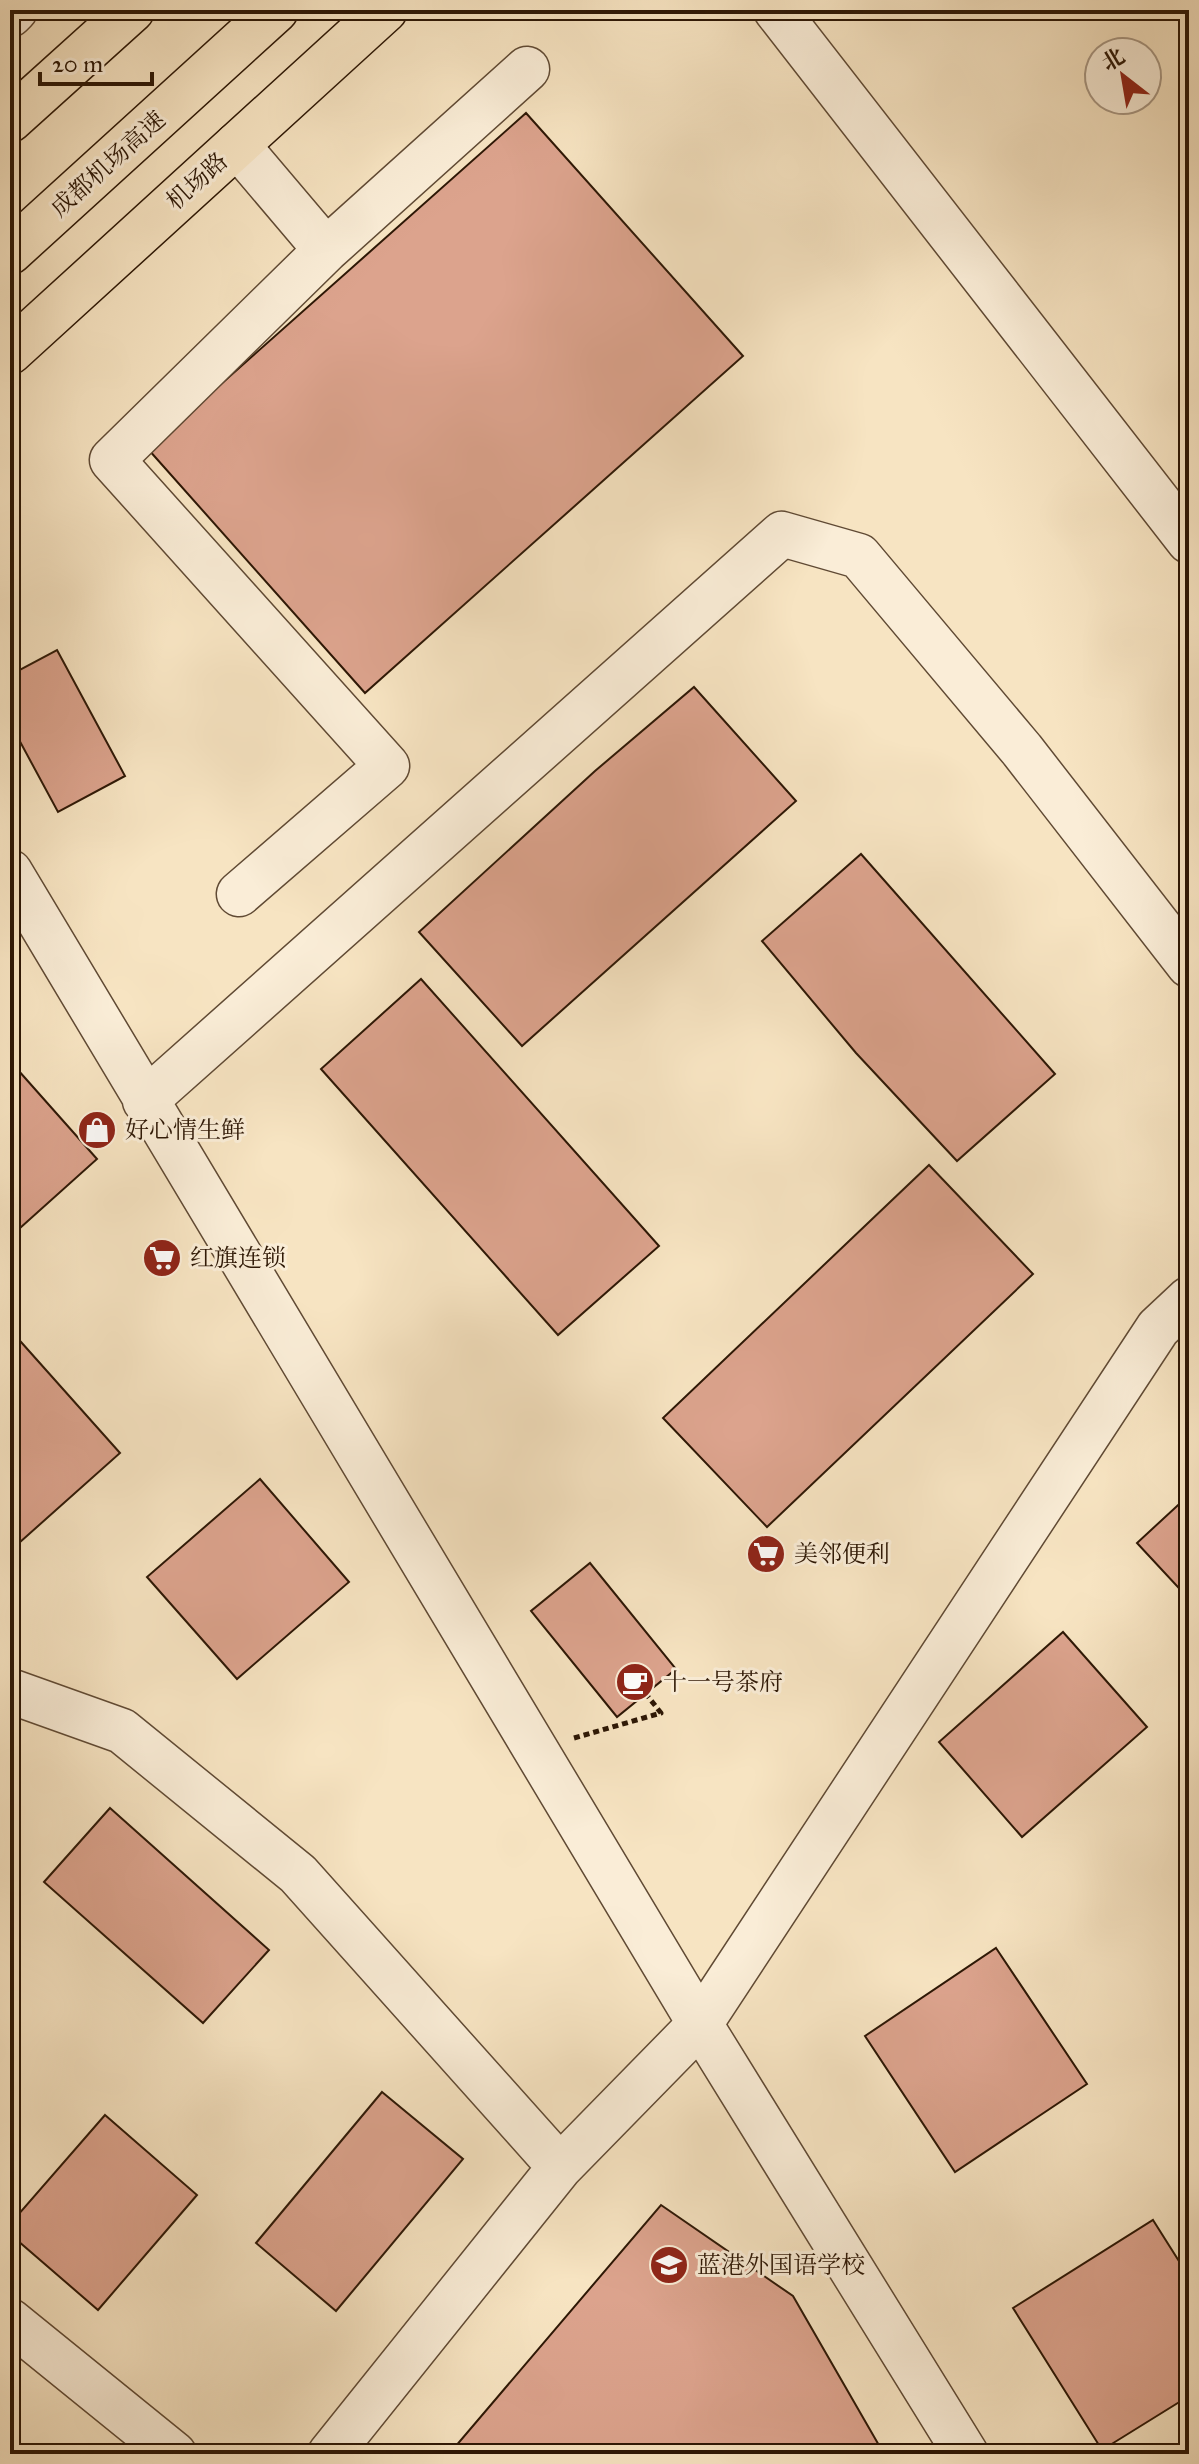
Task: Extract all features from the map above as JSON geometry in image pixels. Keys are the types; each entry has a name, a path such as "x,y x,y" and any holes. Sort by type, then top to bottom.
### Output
{"main road":[{"path":"10,120 132,10"},
{"name":"成都机场高速","path":"10,252 276,10"},
{"name":"机场路","path":"10,352 385,10"}],"street":[{"path":"10,15 15,10"},
{"path":"776,10 1189,541"},
{"path":"239,894 387,766 112,460 326,250 527,69"},
{"path":"237,145 326,250"},
{"path":"145,1101 782,534 859,556 1022,750 1189,965"},
{"path":"10,872 700,2024 966,2454"},
{"path":"330,2454 560,2167 700,2024 1158,1328 1189,1299"},
{"path":"10,1691 122,1731 298,1874 560,2167"},
{"path":"10,2321 174,2454"}],"path":[{"path":"535,1749 661,1713 646,1694"}],"building":[{"path":"526,113 743,356 365,693 148,449"},
{"path":"57,650 125,776 58,812 10,723 10,675"},
{"path":"694,687 796,801 522,1046 419,932 595,771"},
{"path":"861,854 1055,1074 957,1161 856,1053 762,941"},
{"path":"421,979 659,1246 558,1335 321,1069"},
{"path":"10,1061 97,1159 10,1237"},
{"path":"929,1165 1033,1274 767,1527 663,1418"},
{"path":"13,1333 120,1453 10,1551 10,1336"},
{"path":"260,1479 349,1582 237,1679 147,1577"},
{"path":"1189,1495 1189,1599 1137,1543"},
{"path":"590,1563 676,1669 617,1717 531,1611"},
{"path":"1063,1632 1147,1727 1022,1837 939,1742"},
{"path":"110,1808 269,1950 203,2023 44,1882"},
{"path":"996,1948 1087,2084 955,2172 865,2036"},
{"path":"382,2092 463,2159 336,2311 256,2243"},
{"path":"105,2115 197,2195 98,2310 10,2234 10,2224"},
{"path":"661,2205 793,2296 884,2454 449,2454"},
{"path":"1153,2220 1189,2277 1189,2396 1102,2450 1013,2308"}],"place":[{"name":"好心情生鲜","path":"97,1130"},
{"name":"红旗连锁","path":"162,1258"},
{"name":"美邻便利","path":"766,1554"},
{"name":"十一号茶府","path":"635,1682"},
{"name":"蓝港外国语学校","path":"669,2265"}]}
